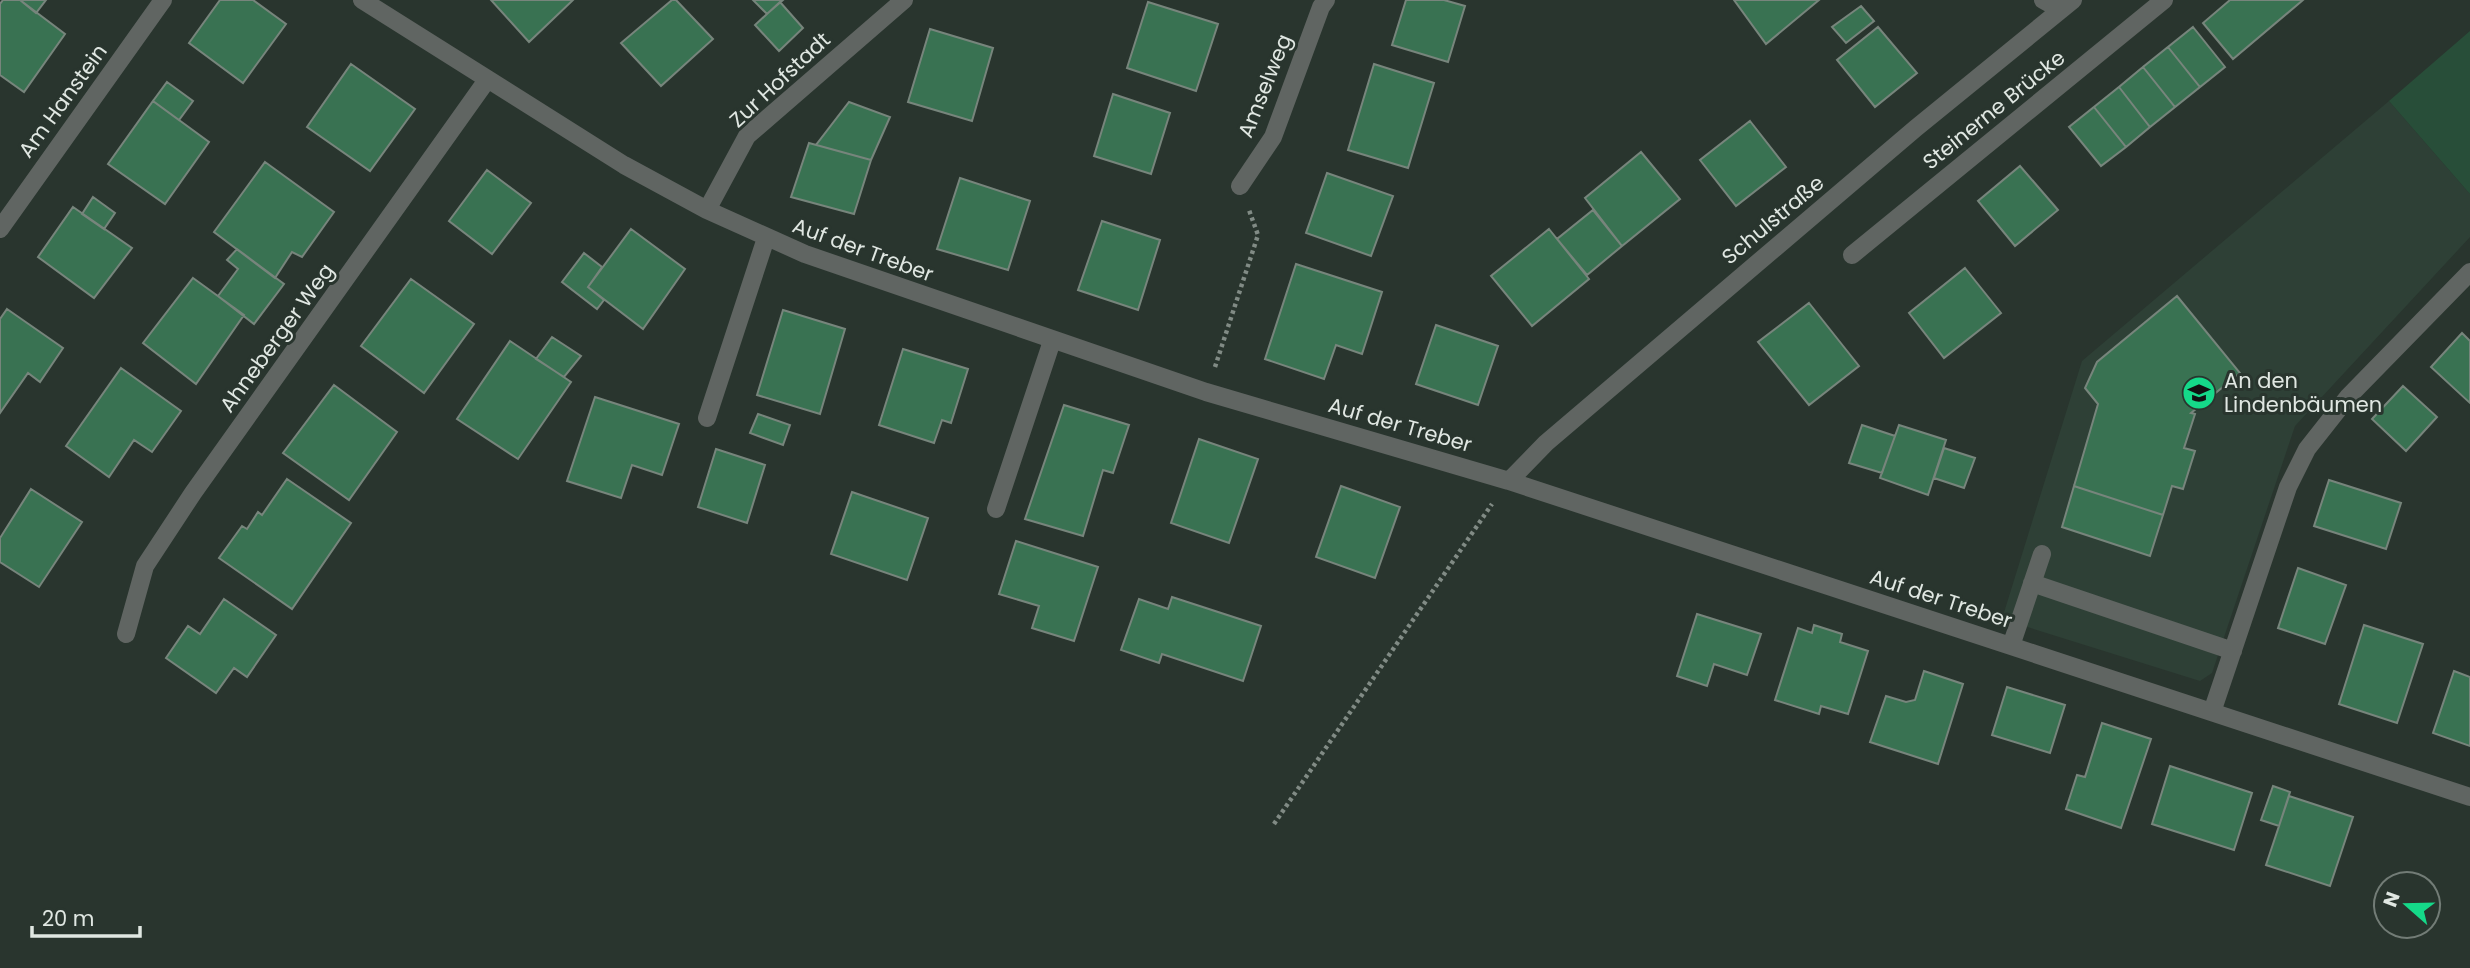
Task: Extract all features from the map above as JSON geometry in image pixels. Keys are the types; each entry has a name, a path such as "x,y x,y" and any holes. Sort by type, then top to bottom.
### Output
{"street":[{"name":"Am Hanstein","path":"0,229 163,0"},
{"name":"Auf der Treber","path":"362,0 624,166 766,239 1052,341 1206,392 1509,481 2470,797"},
{"name":"Zur Hofstadt","path":"707,210 747,136 904,0"},
{"name":"Amselweg","path":"1240,186 1273,138 1321,7 1326,0"},
{"path":"2043,0 2067,5"},
{"name":"Steinerne Brücke","path":"1852,255 2165,0"},
{"name":"Schulstraße","path":"1509,481 1556,434 1916,128 2067,5"},
{"name":"Ahneberger Weg","path":"126,634 145,566 186,503 487,80"},
{"path":"707,418 766,239"},
{"path":"2212,712 2288,486 2307,449 2348,397 2470,272"},
{"path":"2456,286 2470,298"},
{"path":"996,509 1052,341"},
{"path":"2011,646 2042,554"},
{"path":"2032,583 2233,651"}],"path":[{"path":"1206,392 1258,235 1240,186"},
{"path":"1274,824 1509,481"}],"shaded area":[{"name":"An den Lindenbäumen","path":"2389,101 2470,194 2470,237 2295,426 2212,673 2200,681 2002,619 2082,361"}],"green space":[{"path":"2470,31 2470,194 2389,101"}],"building":[{"path":"3,0 20,0 65,34 24,92 0,75 0,4"},
{"path":"20,0 46,0 36,13"},
{"path":"220,0 253,0 286,24 243,83 189,43"},
{"path":"491,0 573,0 529,42"},
{"path":"672,0 676,0 713,39 661,86 621,43"},
{"path":"753,0 783,0 767,14"},
{"path":"1406,0 1444,0 1465,6 1448,62 1392,45"},
{"path":"1734,0 1819,0 1766,44"},
{"path":"2230,0 2303,0 2233,59 2203,23"},
{"path":"780,2 803,28 779,51 755,25"},
{"path":"1148,2 1218,24 1196,91 1127,68"},
{"path":"1861,6 1874,21 1846,43 1832,27"},
{"path":"1878,27 1917,73 1875,107 1837,60"},
{"path":"2193,27 2225,67 2200,87 2168,47"},
{"path":"930,29 993,48 972,121 908,102"},
{"path":"2168,47 2200,87 2175,107 2143,67"},
{"path":"351,64 415,109 370,171 307,127"},
{"path":"1374,64 1434,83 1408,168 1348,150"},
{"path":"2143,67 2175,107 2150,127 2119,87"},
{"path":"167,82 193,101 179,120 153,101"},
{"path":"2119,87 2150,127 2126,147 2094,107"},
{"path":"1113,94 1170,113 1151,174 1094,156"},
{"path":"153,101 209,142 165,204 108,164"},
{"path":"849,102 890,117 871,160 816,145"},
{"path":"2094,107 2126,147 2101,166 2069,127"},
{"path":"1750,121 1786,167 1736,206 1700,160"},
{"path":"809,143 871,160 854,214 791,197"},
{"path":"1641,152 1680,199 1622,246 1585,198"},
{"path":"265,162 334,212 302,257 292,252 275,278 214,232"},
{"path":"2020,166 2058,210 2015,246 1978,201"},
{"path":"487,170 531,203 492,254 449,221"},
{"path":"1327,173 1393,196 1371,256 1306,233"},
{"path":"960,178 1030,201 1008,270 937,249"},
{"path":"93,197 115,213 104,229 82,214"},
{"path":"73,207 132,248 94,298 38,257"},
{"path":"1593,210 1622,246 1587,275 1557,239"},
{"path":"1102,221 1160,240 1138,310 1078,290"},
{"path":"631,229 685,269 643,329 588,287"},
{"path":"1549,229 1589,279 1532,326 1491,276"},
{"path":"237,249 284,284 254,324 218,296 238,269 227,260"},
{"path":"584,253 602,267 588,287 604,300 597,309 562,282"},
{"path":"1296,264 1382,292 1362,354 1336,345 1324,379 1265,359"},
{"path":"1965,268 2001,313 1944,358 1909,313"},
{"path":"193,278 244,315 196,384 143,343"},
{"path":"411,279 474,324 424,393 361,346"},
{"path":"2177,296 2240,373 2191,413 2195,414 2184,448 2195,451 2183,489 2172,486 2163,515 2074,486 2098,404 2085,388 2097,362"},
{"path":"1809,303 1859,366 1809,405 1758,342"},
{"path":"7,309 63,348 40,382 28,373 0,413 0,319"},
{"path":"783,310 845,329 820,414 757,395"},
{"path":"1436,325 1498,346 1478,405 1416,384"},
{"path":"2462,333 2470,341 2470,403 2431,367"},
{"path":"552,337 581,356 564,377 536,359"},
{"path":"510,341 571,382 518,459 457,419"},
{"path":"903,349 968,369 951,423 942,420 934,443 879,425"},
{"path":"121,368 181,411 152,452 134,440 109,477 66,446"},
{"path":"334,385 397,432 349,500 283,453"},
{"path":"2403,386 2437,417 2406,451 2372,419"},
{"path":"595,397 679,424 662,475 632,465 621,498 567,481"},
{"path":"1064,405 1129,425 1113,473 1103,470 1083,536 1025,519"},
{"path":"758,414 790,425 783,445 750,433"},
{"path":"1862,425 1895,436 1882,473 1849,463"},
{"path":"1899,425 1946,440 1928,495 1880,478"},
{"path":"1199,439 1258,459 1229,543 1171,523"},
{"path":"1944,448 1975,458 1964,488 1934,478"},
{"path":"716,449 765,465 747,523 698,507"},
{"path":"287,479 351,523 292,609 219,558 242,526 247,529 258,512 262,515"},
{"path":"2329,480 2401,503 2386,549 2314,526"},
{"path":"1341,486 1400,507 1375,578 1316,557"},
{"path":"2074,486 2163,515 2150,556 2062,527"},
{"path":"31,489 82,522 39,587 0,562 0,538"},
{"path":"852,492 928,518 907,580 831,554"},
{"path":"1016,541 1098,567 1074,641 1032,628 1039,606 999,594"},
{"path":"2298,568 2346,585 2325,644 2278,628"},
{"path":"1172,597 1261,626 1243,681 1162,654 1159,663 1121,650 1139,599 1168,609"},
{"path":"224,599 276,635 247,677 234,668 216,693 166,658 188,626 200,634"},
{"path":"1697,614 1761,634 1747,675 1714,664 1707,686 1677,676"},
{"path":"1814,625 1842,634 1840,642 1868,651 1848,714 1821,706 1819,714 1775,700 1798,628 1812,633"},
{"path":"2364,625 2423,644 2397,723 2339,704"},
{"path":"1924,671 1963,684 1938,764 1870,742 1886,696 1906,702 1915,700"},
{"path":"2454,671 2470,677 2470,746 2433,733"},
{"path":"2007,687 2065,705 2050,753 1992,735"},
{"path":"2102,723 2151,739 2121,828 2066,809 2077,775 2085,777"},
{"path":"2170,766 2252,793 2234,850 2152,824"},
{"path":"2273,786 2290,792 2279,826 2261,820"},
{"path":"2289,796 2353,817 2330,886 2266,865"}],"place":[{"name":"An den Lindenbäumen","path":"2199,393"}]}
